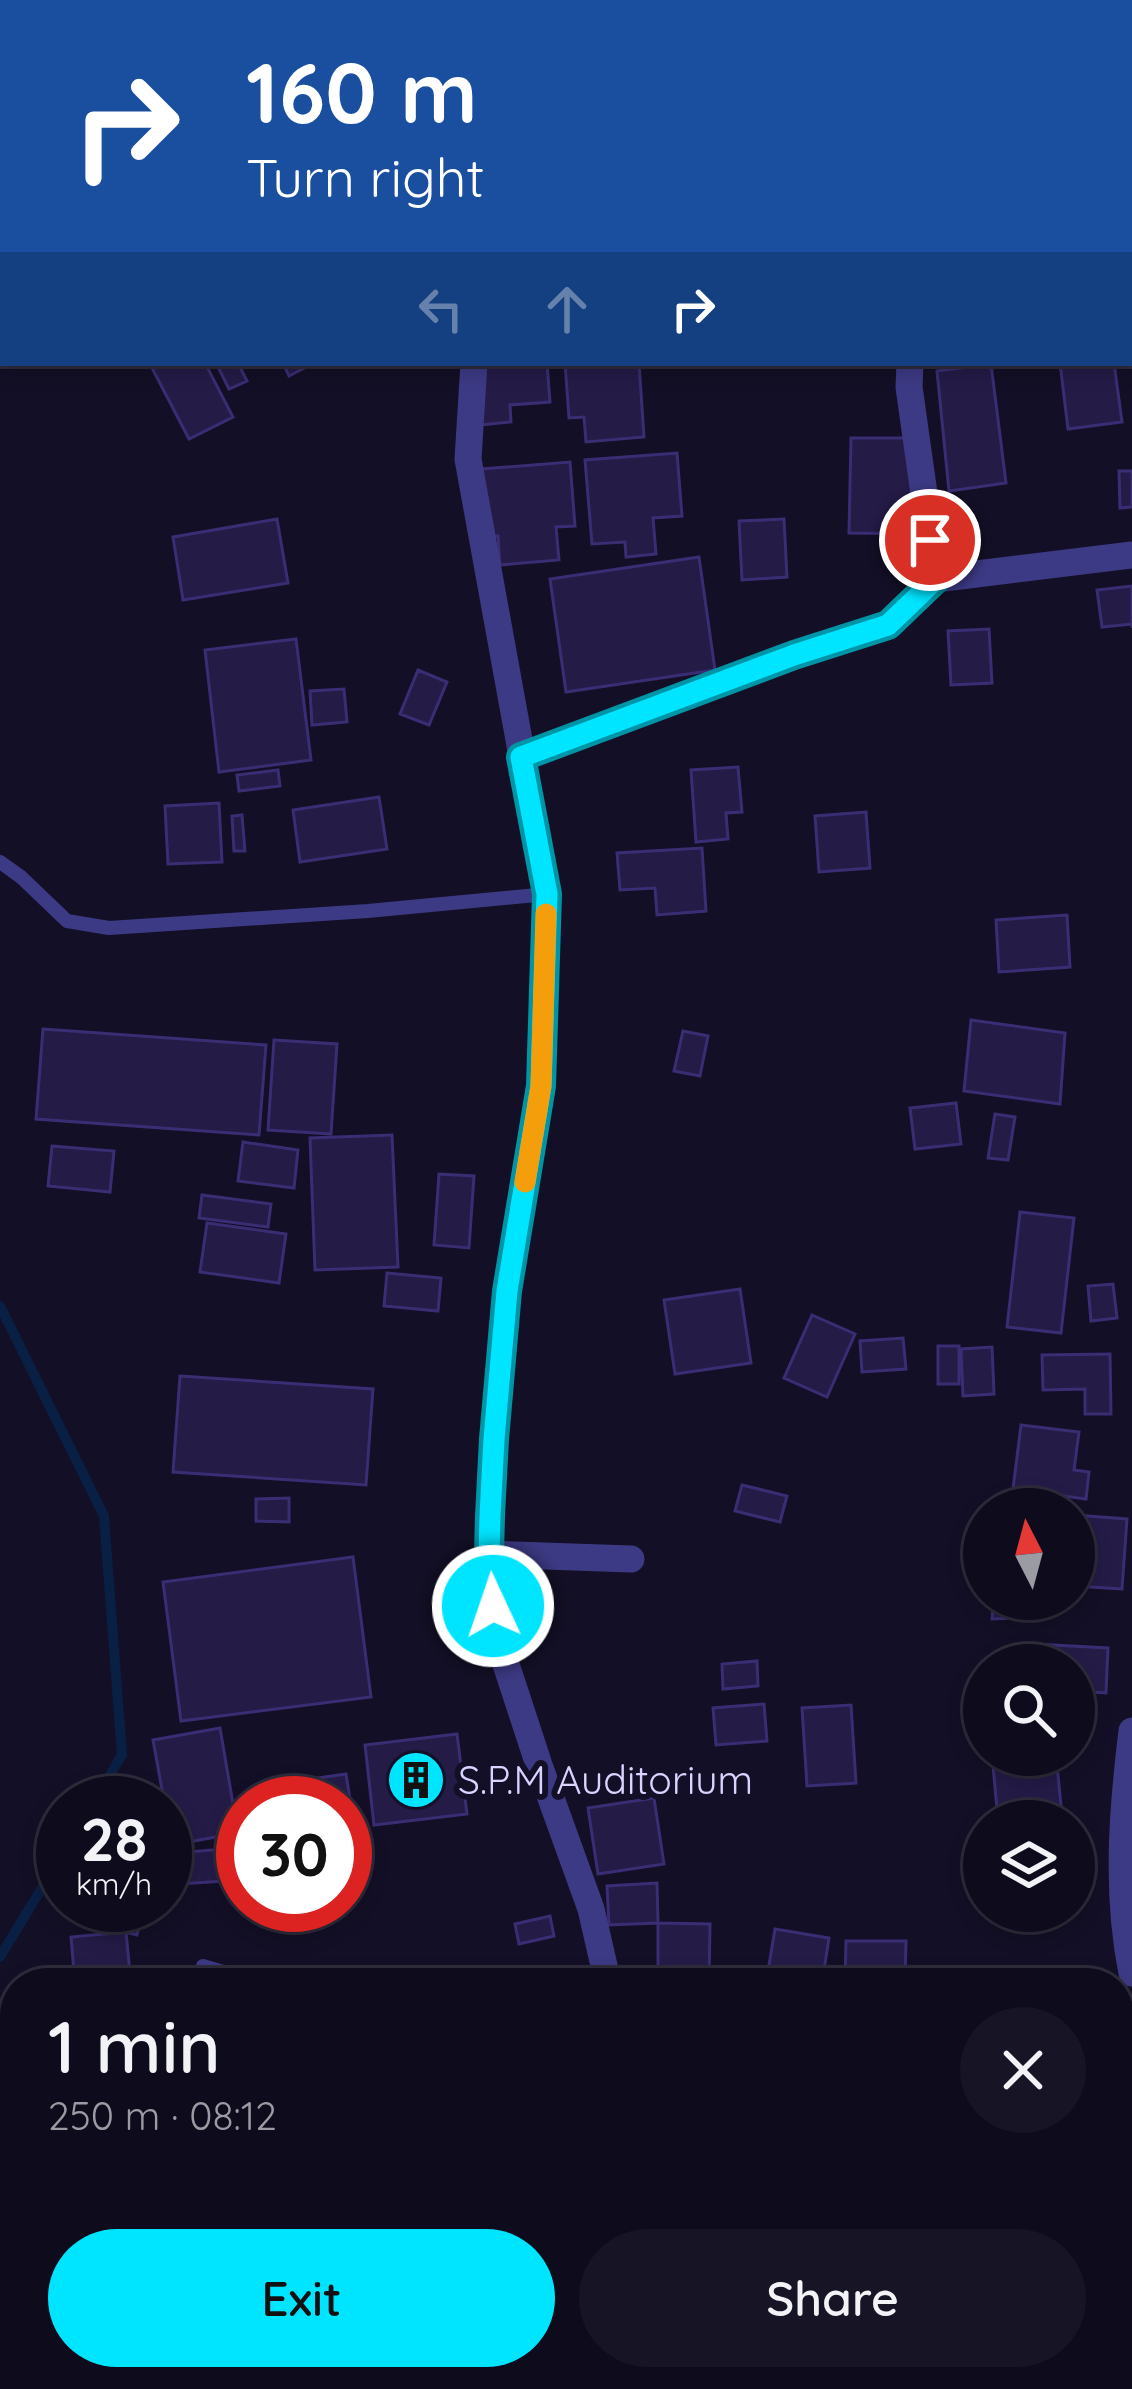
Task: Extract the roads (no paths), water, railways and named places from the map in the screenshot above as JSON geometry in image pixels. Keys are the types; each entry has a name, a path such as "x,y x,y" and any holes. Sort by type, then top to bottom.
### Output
{"street":[{"path":"474,366 467,459 547,894 541,1086 507,1291 494,1439 489,1554 493,1606 538,1765 591,1909 605,1968"},
{"path":"910,366 936,579"},
{"path":"521,757 888,625 936,579 1132,555"},
{"path":"489,1554 632,1559"},
{"path":"1131,1968 1121,1865 1132,1731"}],"lane":[{"path":"0,862 68,921 109,928 547,894"},
{"path":"203,1966 210,1968"}],"waterway":[{"path":"0,1306 104,1516 122,1755 109,1776"},
{"path":"0,1957 36,1898"}],"place":[{"name":"S.P.M Auditorium","path":"416,1780"}]}
